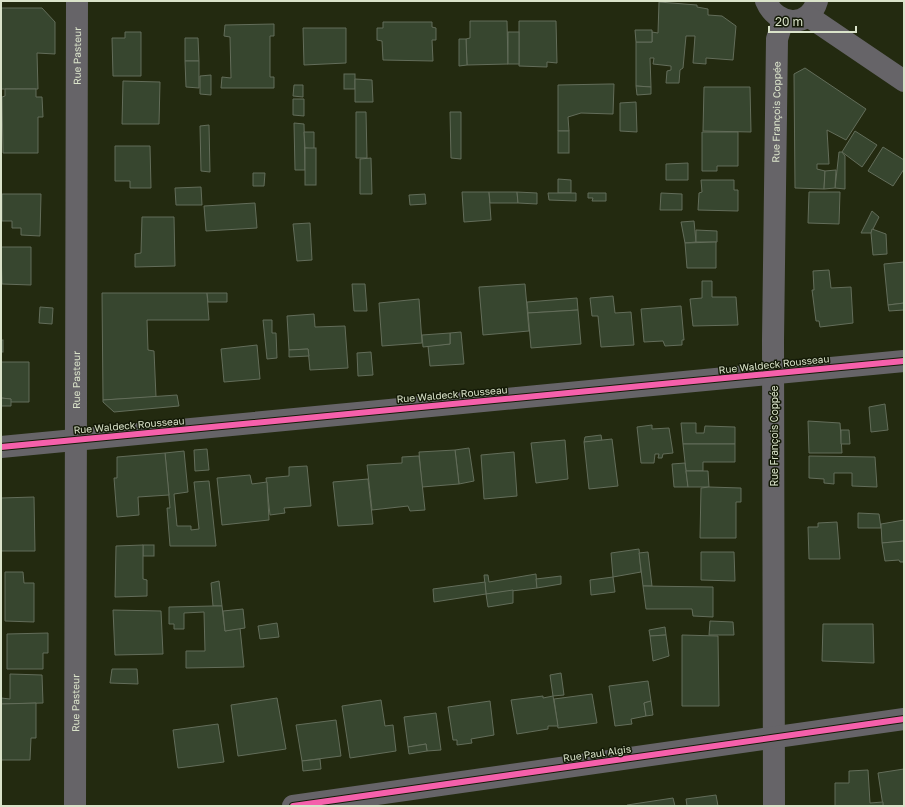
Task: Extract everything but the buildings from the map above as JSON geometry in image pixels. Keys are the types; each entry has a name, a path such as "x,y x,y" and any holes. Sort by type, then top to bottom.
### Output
{"street":[{"name":"Rue Pasteur","path":"75,806 77,1"},
{"path":"766,1 768,8 775,15 782,20 791,22 812,9 904,81"},
{"name":"Rue François Coppée","path":"774,806 774,374 777,39 782,20"},
{"name":"Rue Waldeck Rousseau","path":"1,447 904,361"},
{"name":"Rue Paul Algis","path":"292,806 904,719"}],"cycle path":[{"path":"1,447 904,361"},
{"path":"293,806 904,719"}]}
